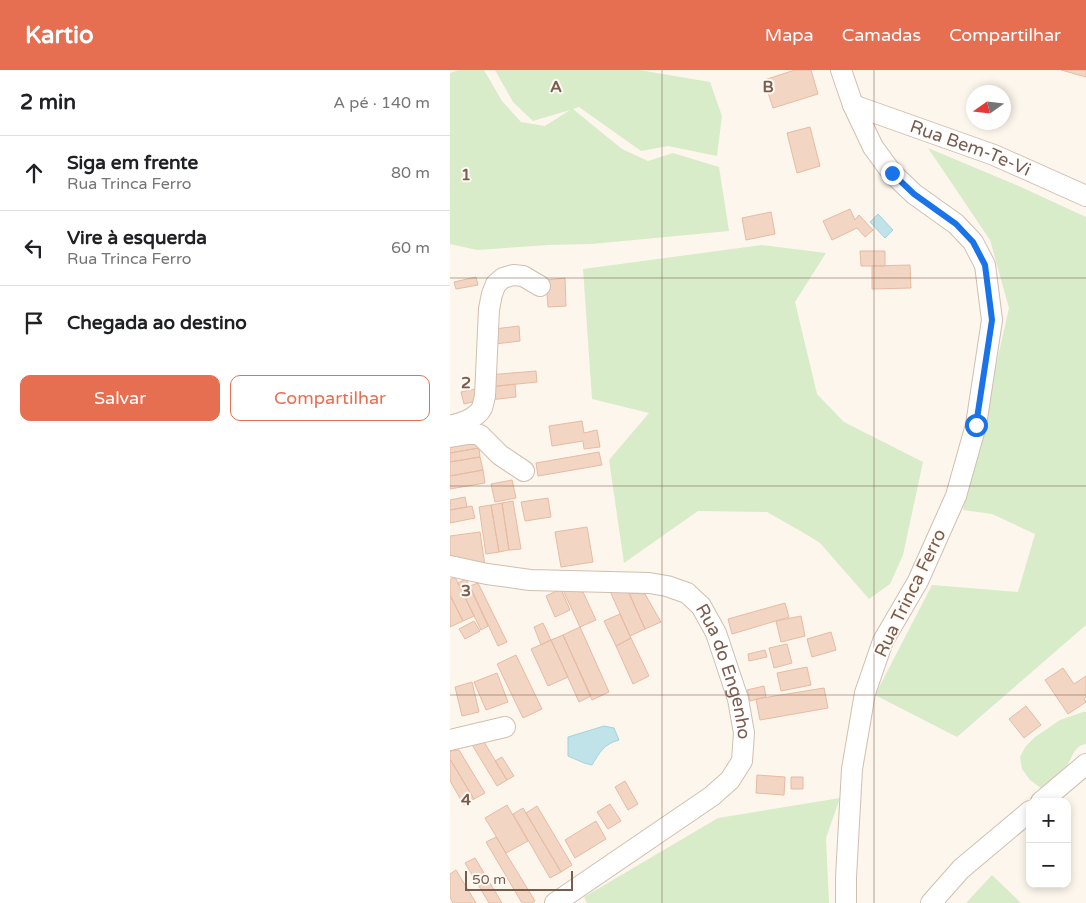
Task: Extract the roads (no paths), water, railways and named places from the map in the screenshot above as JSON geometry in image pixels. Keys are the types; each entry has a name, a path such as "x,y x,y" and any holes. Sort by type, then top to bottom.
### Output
{"street":[{"name":"Rua Trinca Ferro","path":"841,70 853,105 873,146 892,173 914,194 956,224 973,242 985,265 992,320 976,425 956,496 918,582 883,641 864,693 852,769 846,903"},
{"name":"Rua Bem-Te-Vi","path":"853,105 994,155 1086,196"},
{"path":"450,426 473,418 482,408 485,396 489,309 496,284 512,275 523,276 540,286"},
{"path":"450,438 480,435 500,455 524,471"},
{"name":"Rua do Engenho","path":"450,566 486,574 530,580 649,583 667,586 687,593 701,606 716,633 738,698 744,733 742,761 730,780 712,796 555,903"},
{"path":"450,740 505,727"},
{"path":"1046,798 1086,764"},
{"path":"931,903 961,869 1026,814"}],"water":[{"path":"878,214 893,230 885,238 870,222"},
{"path":"604,726 614,728 619,740 606,746 592,765 568,756 568,737"}]}
